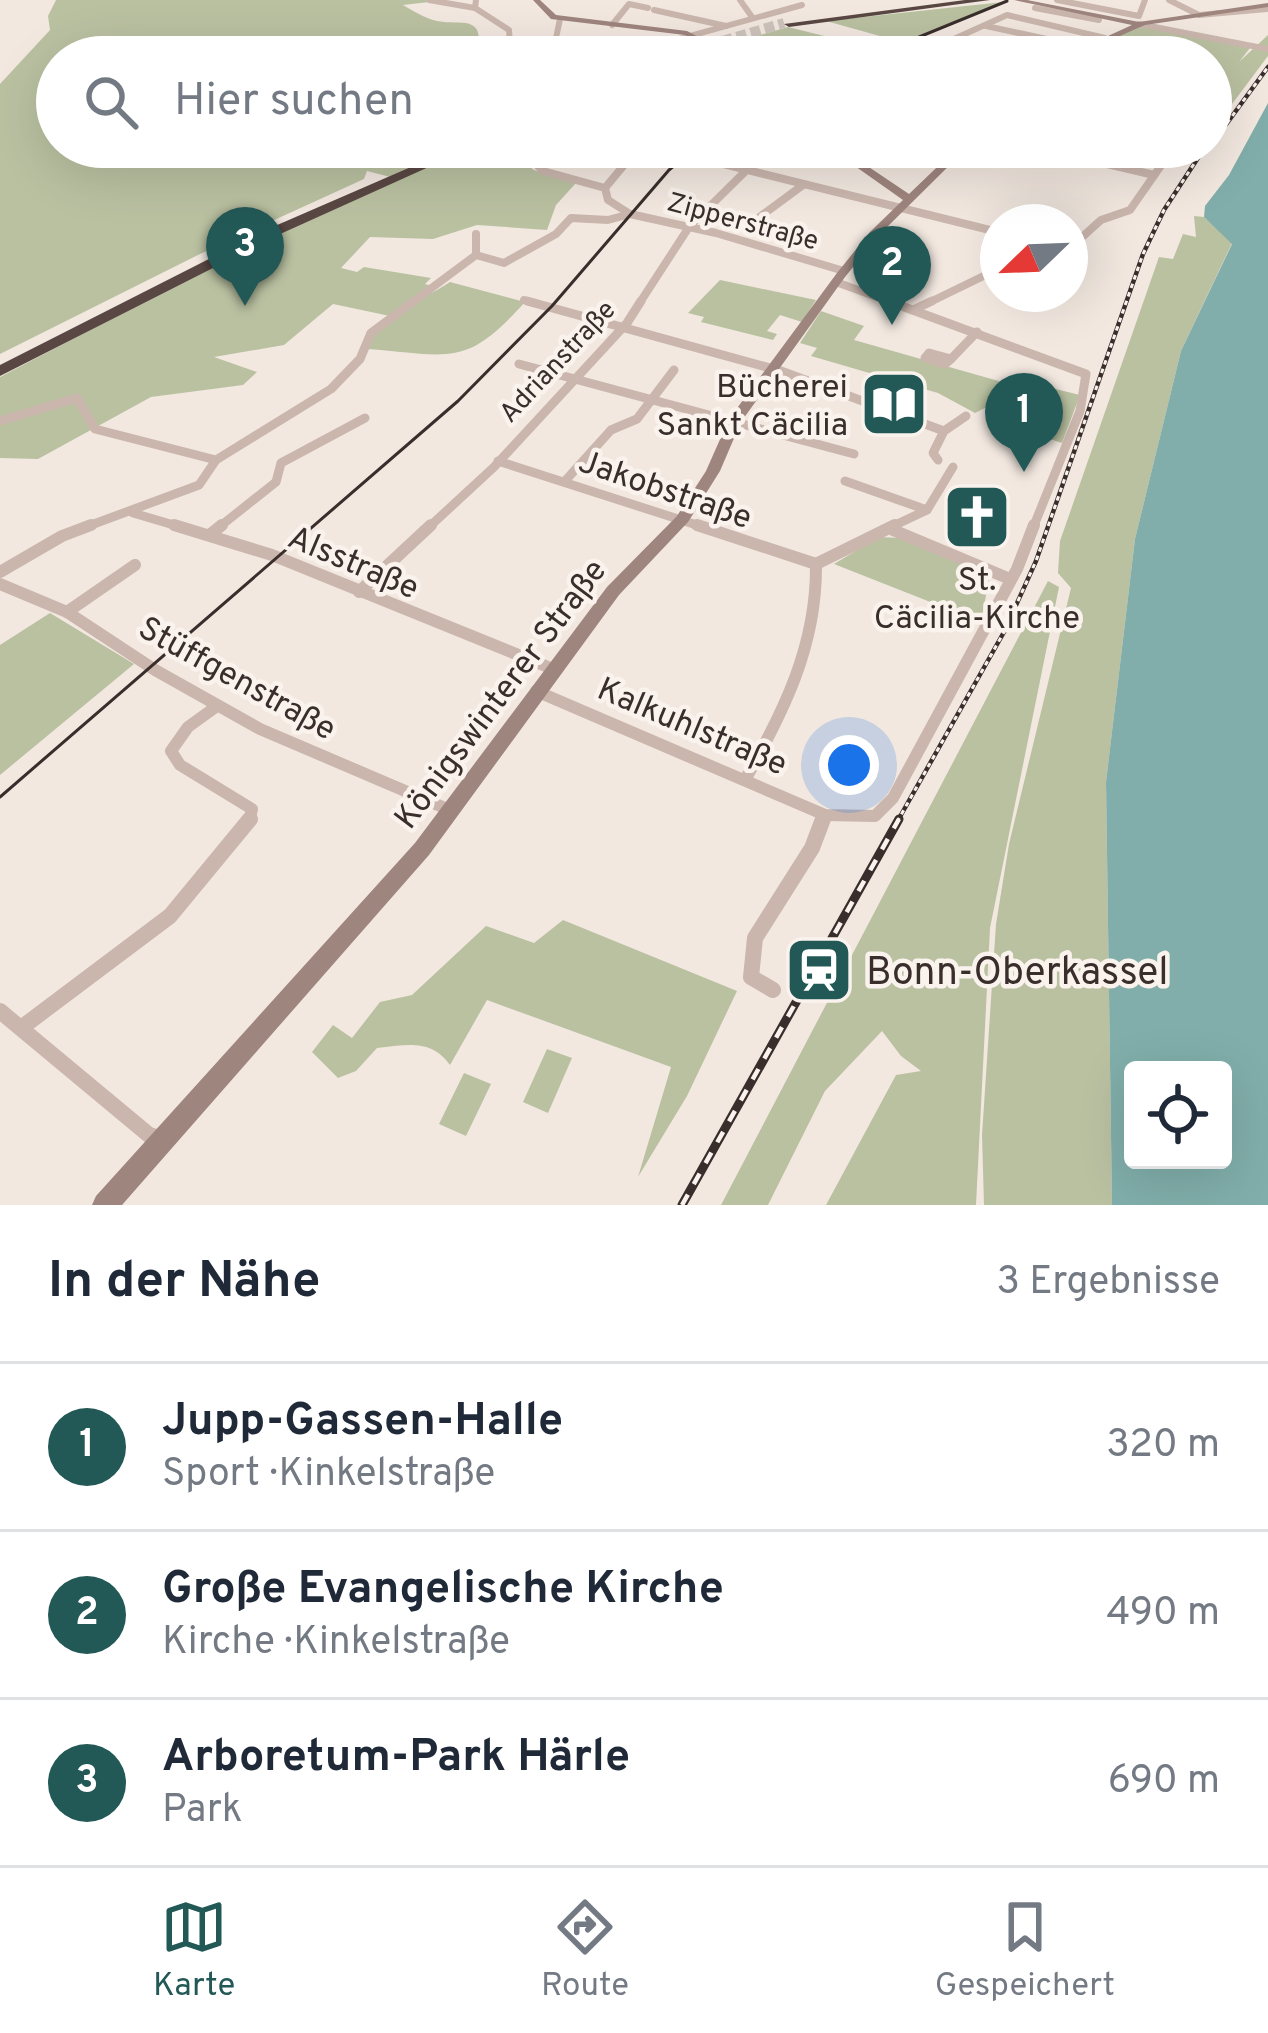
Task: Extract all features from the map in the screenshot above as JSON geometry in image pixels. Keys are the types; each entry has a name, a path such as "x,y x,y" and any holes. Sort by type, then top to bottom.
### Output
{"highway":[{"path":"786,23 880,0"},
{"path":"786,23 912,0"},
{"path":"786,23 926,0"},
{"path":"960,3 975,0"},
{"path":"786,23 986,0"},
{"path":"0,361 217,250 403,168"},
{"path":"0,371 273,232 419,168"}],"main road":[{"path":"536,0 544,12 560,19 699,36"},
{"path":"1013,0 1130,21 1267,8"},
{"path":"1106,36 1130,21 1156,20"},
{"path":"860,168 905,203"},
{"name":"Königswinterer Straße","path":"105,1205 452,811 613,591 683,519 713,471 734,422 840,276 941,168"}],"street":[{"path":"428,0 476,4 512,36"},
{"path":"740,0 752,17"},
{"path":"1057,0 1189,36"},
{"path":"1130,21 1145,0"},
{"path":"1169,0 1194,13"},
{"path":"699,36 808,3"},
{"path":"612,26 629,4 728,26"},
{"path":"1035,8 1099,20 1074,30"},
{"path":"962,36 1007,16 1092,36"},
{"path":"556,36 560,19"},
{"path":"985,26 1033,36"},
{"path":"1232,44 1268,49"},
{"path":"538,168 605,188"},
{"path":"605,188 622,168"},
{"path":"736,168 905,203 980,226"},
{"name":"Adrianstraße","path":"358,592 498,461 623,326 689,226 746,168"},
{"path":"1124,168 1154,175"},
{"path":"1088,232 1101,220 1130,211 1159,168"},
{"path":"757,219 803,184"},
{"path":"605,188 608,200 630,214"},
{"name":"Zipperstraße","path":"476,255 504,263 556,234 571,218 608,220 630,214 689,226 840,276 914,310 1086,374 1080,411"},
{"path":"0,572 62,536 187,493 205,480 216,460 331,389 360,359 370,333 476,255 476,234"},
{"path":"914,310 980,278"},
{"path":"524,300 773,369 944,431"},
{"path":"951,359 977,332"},
{"path":"519,364 854,454"},
{"path":"566,481 611,430 637,418 674,370"},
{"path":"0,421 76,398 87,409 95,429 216,460"},
{"name":"Kalkuhlstraße","path":"536,691 826,814 875,816 893,798 1016,569 1080,411"},
{"path":"938,460 934,453 944,431 966,416"},
{"path":"212,533 276,482 281,463 365,418"},
{"name":"Jakobstraße","path":"498,461 817,564"},
{"path":"745,779 804,663 818,604 817,564 927,510 953,466"},
{"path":"845,481 927,510"},
{"name":"Alsstraße","path":"133,512 149,521 212,533 553,669"},
{"path":"893,530 1016,569"},
{"path":"68,612 135,565"},
{"name":"Stüffgenstraße","path":"0,584 68,612 217,706 308,752 452,811"},
{"path":"21,1028 170,916 249,823 252,809 180,765 170,751 188,727 217,706"},
{"path":"772,990 751,977 750,948 812,848 826,814"},
{"path":"0,1011 148,1135 163,1139"}],"green space":[{"path":"56,0 447,0 403,5 430,19 467,23 478,36 44,36 50,30 48,16"},
{"path":"1003,2 917,36 880,36 826,21"},
{"path":"1143,26 1192,36 1118,36"},
{"path":"788,27 824,36 757,36"},
{"path":"1268,35 1268,56 1232,104 1232,44 1250,48 1239,62"},
{"path":"36,45 36,168 531,168 576,183 556,205 547,230 477,225 433,239 370,237 341,268 431,278 425,284 435,287 390,316 333,304 284,345 214,357 257,372 243,385 151,397 38,459 0,458 0,377 259,242 398,179 367,171 364,179 0,354 0,84"},
{"path":"1194,216 1204,217 1232,243 1181,351 1135,539 1106,782 1112,1205 984,1205 982,1135 996,924 1009,844 1071,588 1058,573 1060,541 1159,257 1173,259 1183,234 1196,237"},
{"path":"720,280 816,300 802,322 780,315 767,331 777,334 773,340 701,322 704,317 688,313"},
{"path":"450,282 525,302 487,338 455,353 367,349 391,319"},
{"path":"821,311 864,326 854,340 1030,390 1035,384 1080,395 1062,443 999,422 1004,414 985,408 975,413 938,393 811,356 817,348 800,343"},
{"path":"879,537 901,538 990,574 981,622 834,564"},
{"path":"1048,581 1059,587 990,928 976,1205 826,1205 896,1075 921,1071 901,1056 882,1031 825,1091 768,1205 721,1205"},
{"path":"50,613 134,664 0,775 0,645"},
{"path":"563,920 737,991 687,1096 638,1177 671,1067 487,1000 450,1065 426,1047 377,1048 356,1071 338,1078 312,1052 333,1025 352,1038 380,1002 412,995 486,926 534,943"},
{"path":"547,1049 572,1058 548,1113 523,1102"},
{"path":"464,1073 491,1084 466,1136 439,1124"}],"water":[{"path":"1268,103 1268,1205 1112,1205 1106,782 1135,539 1181,351 1232,244 1204,217 1205,206 1229,175"}],"tunnel":[{"path":"739,36 784,23"}],"tram line":[{"path":"921,36 1007,1"},
{"path":"0,797 458,401 552,306 671,168"}],"railway":[{"path":"1232,116 1268,67"},
{"path":"897,822 1004,632 1036,561 1143,254 1191,168"},
{"path":"682,1205 899,819"}],"place":[{"name":"Arboretum-Park Härle","path":"245,306"},
{"name":"Große Evangelische Kirche","path":"892,325"},
{"name":"Bücherei Sankt Cäcilia","path":"894,404"},
{"name":"Jupp-Gassen-Halle","path":"1024,472"},
{"name":"St. Cäcilia-Kirche","path":"977,517"},
{"name":"Bonn-Oberkassel","path":"819,970"}]}
